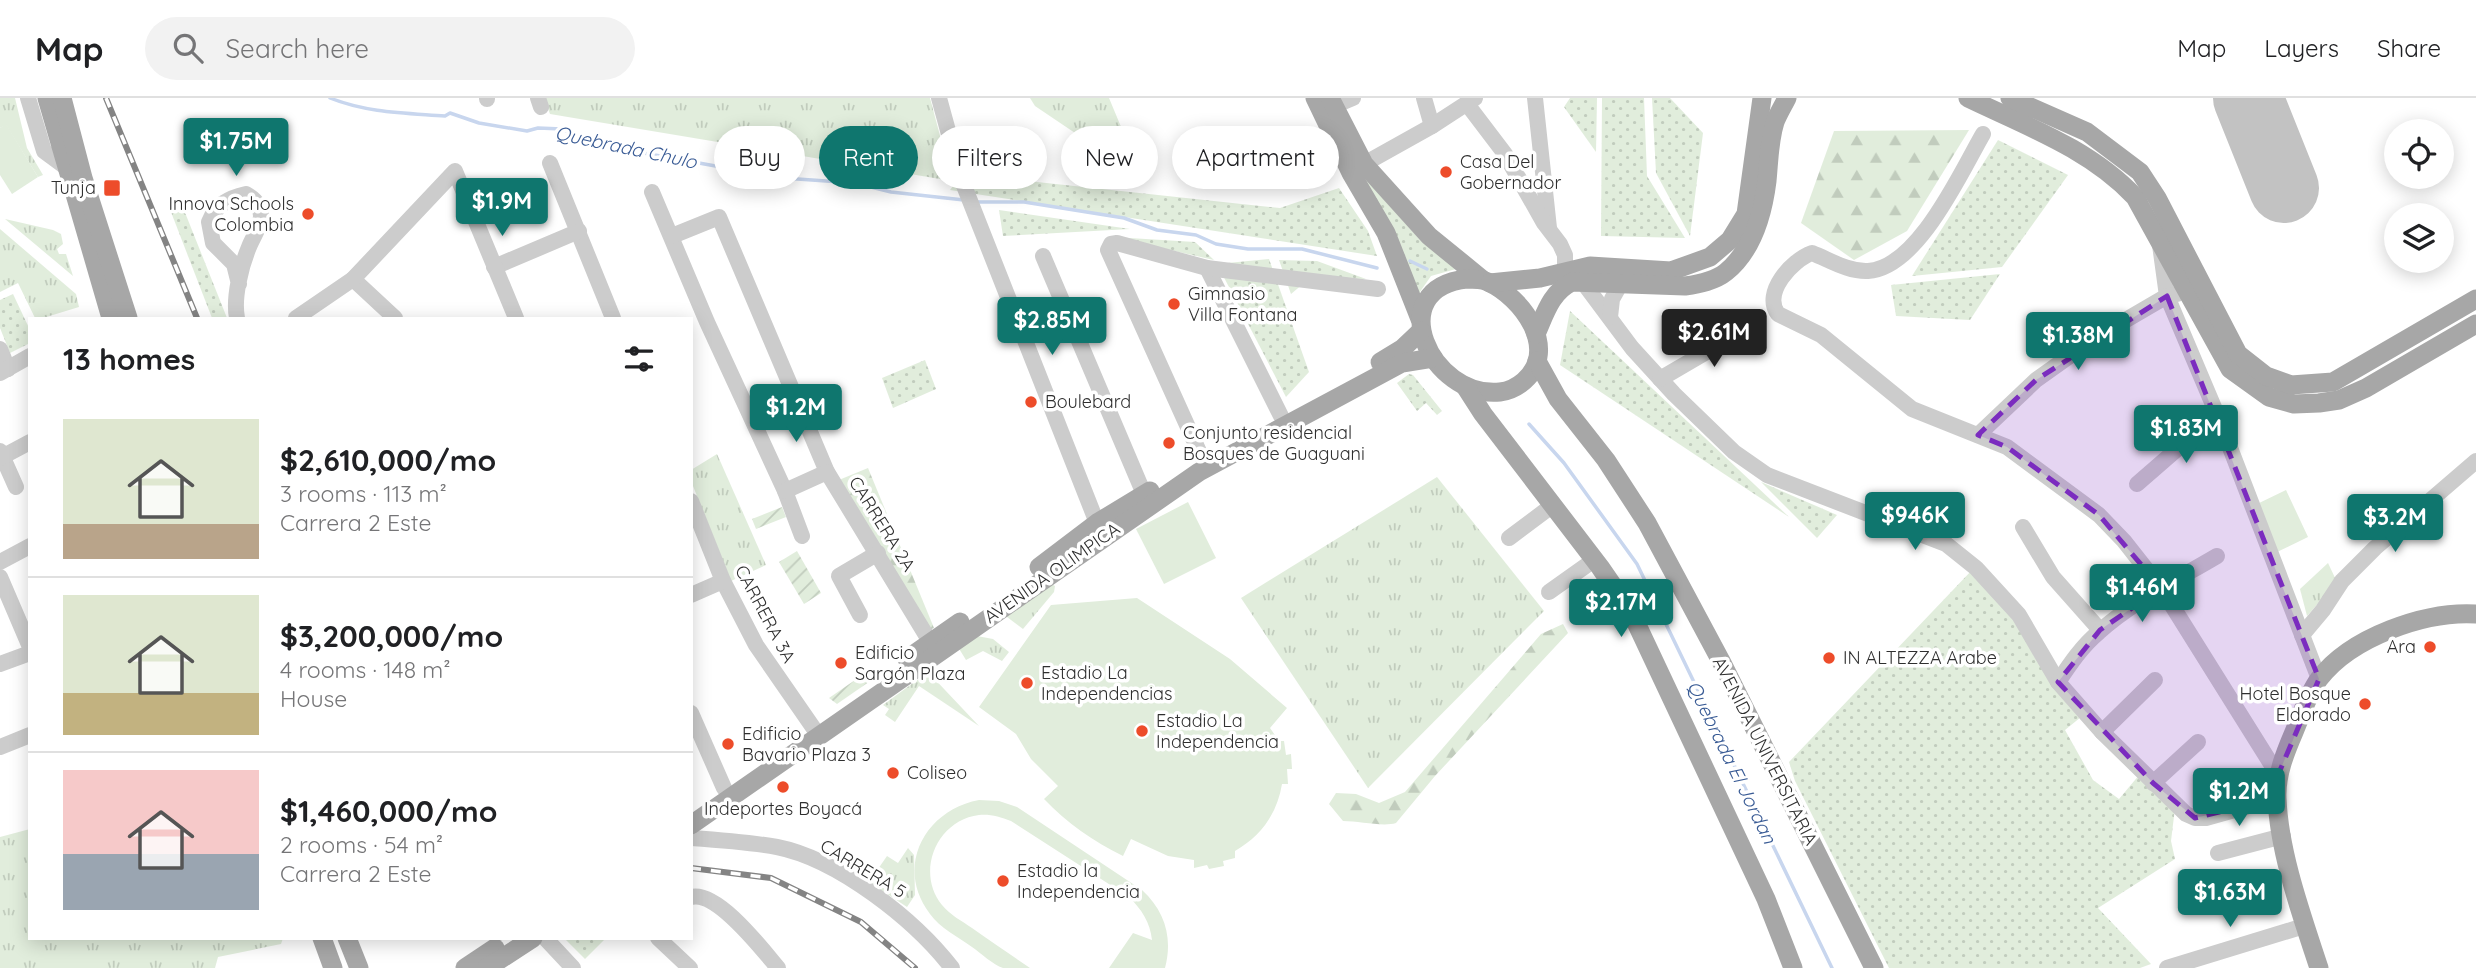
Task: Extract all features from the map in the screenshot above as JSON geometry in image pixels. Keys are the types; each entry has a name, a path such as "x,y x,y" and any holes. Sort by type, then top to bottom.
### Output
{"main road":[{"path":"47,98 111,317"},
{"path":"62,98 86,186 128,317"},
{"path":"1315,98 1351,173 1386,233 1425,345 1433,358 1450,377 1465,386 1484,392 1502,392 1517,387 1529,376 1536,361 1539,343 1523,309 1510,296 1486,281 1429,236 1364,164 1332,102"},
{"path":"1536,334 1558,292 1573,277 1590,266 1671,271 1710,257 1730,240 1746,215 1762,98"},
{"path":"1420,325 1428,299 1441,287 1458,280 1573,277 1666,287 1704,283 1725,273 1743,253 1756,229 1767,185 1773,130 1787,98"},
{"path":"1968,98 2077,150 2108,171 2135,197 2160,243 2177,293 2230,369 2269,397 2294,404 2339,400 2366,388 2476,324"},
{"path":"2010,98 2087,132 2140,172 2157,198 2238,354 2266,376 2291,385 2333,382 2476,299"},
{"name":"AVENIDA OLIMPICA","path":"934,648 1097,523 1201,456 1396,353 1420,325"},
{"name":"AVENIDA OLIMPICA","path":"693,823 816,731 934,648 1199,471 1402,363 1433,358"},
{"name":"AVENIDA UNIVERSITARIA","path":"1536,361 1558,399 1606,460 1647,523 1721,663 1874,968"},
{"path":"1465,386 1631,612 1801,968"},
{"path":"2314,967 2283,836 2277,798 2278,775 2291,739 2319,679 2344,655 2388,629 2422,620 2476,614"},
{"name":"AVENIDA OLIMPICA","path":"693,808 816,731"},
{"path":"1766,898 1793,968"},
{"path":"323,940 334,968"},
{"path":"348,940 359,968"},
{"path":"465,968 507,940"},
{"path":"486,968 530,940"}],"street":[{"path":"28,98 44,150 67,168"},
{"path":"939,98 961,178 1097,523"},
{"path":"1332,102 1353,98"},
{"path":"1424,98 1432,126"},
{"path":"1535,98 1550,230"},
{"path":"1364,164 1471,101 1550,230 1573,277 1610,317 1632,348 1660,379 1734,452 1767,475 1946,544 1976,568 2020,615 2058,682 2102,732 2186,814 2195,818 2206,818 2277,798"},
{"path":"1983,134 1945,200 1904,254 1882,268 1868,271 1848,269 1812,253 1801,257 1791,265 1777,286 1773,300 1778,314 1821,335 1912,409 2007,447 2099,515 2161,588 2278,775"},
{"path":"550,163 613,317"},
{"path":"297,317 353,279 455,171 516,317"},
{"path":"652,192 707,322 785,491 802,536"},
{"path":"237,317 239,284 247,251 261,218 260,206 254,198 246,194 232,197 220,204 209,222 213,243 234,264 239,284"},
{"name":"CARRERA 2A","path":"672,236 719,217 827,472 934,648"},
{"path":"494,267 579,231"},
{"path":"1201,456 1108,250 1111,244 1118,243 1207,268 1378,289"},
{"path":"1043,256 1144,494"},
{"path":"1207,268 1281,416"},
{"path":"353,279 395,317"},
{"path":"1610,317 1612,299 1622,283"},
{"path":"1978,435 2036,380 2055,366 2095,338 2177,293 2219,419 2319,679"},
{"path":"693,327 707,322"},
{"path":"1660,379 1749,327"},
{"path":"0,349 4,371 28,357"},
{"path":"2137,484 2199,430 2219,419"},
{"path":"16,487 1,456 28,443"},
{"path":"2302,635 2342,582 2375,548 2476,461"},
{"path":"785,491 827,472"},
{"path":"1509,538 1553,505"},
{"name":"CARRERA 3A","path":"693,506 723,580 765,661 816,731"},
{"path":"2023,527 2053,577 2100,631"},
{"path":"0,562 28,547"},
{"path":"860,615 839,576 878,553"},
{"path":"2058,682 2078,653 2100,631 2161,588 2217,556"},
{"path":"1549,592 1594,559"},
{"path":"0,577 10,610 28,643"},
{"path":"693,594 723,580"},
{"path":"0,664 28,654"},
{"path":"2102,732 2155,680"},
{"path":"693,718 724,788"},
{"path":"0,747 28,736"},
{"path":"2153,783 2198,742"},
{"path":"2218,853 2283,836"},
{"name":"CARRERA 5","path":"693,838 778,847 825,865 903,916 935,946 952,968"},
{"path":"693,896 707,897 720,906 778,968"},
{"path":"2167,968 2304,926"},
{"path":"547,940 573,968"},
{"path":"660,940 690,968"}],"highlighted area":[{"path":"2167,296 2319,679 2278,775 2277,798 2195,818 2153,783 2058,682 2100,630 2161,588 2099,515 2007,447 1978,435 2036,380"}],"green space":[{"path":"0,98 15,98 27,148 43,175 38,177 6,125 0,128"},
{"path":"544,98 930,98 937,126 932,126 932,178 918,175 918,126 819,126 819,159 805,156 805,126 714,126 714,141 550,114"},
{"path":"1030,98 1109,98 1121,126 1065,126 1035,106"},
{"path":"1570,98 1597,98 1596,152 1564,107"},
{"path":"1602,98 1644,98 1647,176 1685,238 1601,236"},
{"path":"1652,98 1670,98 1703,133 1690,236 1656,173"},
{"path":"6,124 38,177 12,194 0,175 0,128"},
{"path":"1969,130 1907,231 1854,260 1801,223 1834,131"},
{"path":"1998,140 2068,175 2002,267 1912,276"},
{"path":"1363,176 1421,241 1456,269 1431,276 1415,299"},
{"path":"1047,183 1061,185 1061,189 1102,189 1280,208 1339,188 1368,231 1377,256 950,190 1047,189"},
{"path":"182,205 227,317 212,317 171,212"},
{"path":"999,210 1130,229 1003,236"},
{"path":"5,219 61,234 63,244 57,249 59,254 66,254 73,276"},
{"path":"0,229 76,294 79,307 46,317 35,317 18,283 0,292"},
{"path":"1113,237 1195,242 1214,260"},
{"path":"1269,259 1309,372 1286,397 1217,264"},
{"path":"1279,260 1317,261 1366,279 1310,278 1291,294"},
{"path":"2000,274 1970,320 1896,316 1891,285"},
{"path":"13,294 28,326 28,344 10,353 0,328 0,300"},
{"path":"1570,311 1789,517 1560,365"},
{"path":"925,360 936,389 893,408 882,378"},
{"path":"1409,374 1413,375 1442,411 1437,415 1426,403 1417,411 1397,383"},
{"path":"717,454 766,565 731,581 693,486 693,469"},
{"path":"868,468 934,628 929,630 834,482"},
{"path":"1437,477 1544,611 1368,788 1241,598"},
{"path":"1761,482 1837,515 1817,538"},
{"path":"2286,490 2308,537 2277,552 2255,505"},
{"path":"1188,502 1216,558 1164,584 1136,529"},
{"path":"782,507 786,517 756,529 752,519"},
{"path":"797,551 821,593 804,604 779,562"},
{"path":"2328,563 2337,582 2307,616 2300,589"},
{"path":"1973,569 2012,612 2081,717 2065,730 2093,780 2119,799 2140,774 2175,808 2171,841 2175,859 2098,908 2151,964 2140,968 1889,968 1795,781 1789,762"},
{"path":"1050,583 1055,586 1054,592 1023,629 1003,614"},
{"name":"Estadio La Independencia","path":"1137,598 1230,659 1287,708 1270,728 1279,741 1284,741 1286,755 1291,754 1292,769 1287,769 1288,784 1282,784 1272,814 1260,831 1235,851 1235,858 1223,861 1224,866 1209,869 1207,865 1194,868 1194,860 1168,856 1131,839 1123,856 1091,838 1044,799 1058,786 1031,759 1016,734 979,707 1051,605"},
{"path":"1563,624 1568,633 1435,776 1396,823 1343,821 1329,804 1336,793 1356,794 1379,803 1405,792 1541,634"},
{"path":"977,636 993,639 1009,652 1002,661 983,651 966,660 958,647"},
{"path":"871,669 876,677 837,704 829,698"},
{"path":"928,672 979,726 919,686 895,722 885,715 889,709 883,705"},
{"path":"979,800 999,801 1017,807 1142,890 1156,907 1165,926 1168,946 1165,968 1109,968 1133,933 1152,940 1145,917 1138,907 1129,897 1011,821 995,816 979,815 964,819 952,827 935,850 930,878 934,892 949,912 1030,968 1003,968 939,924 920,896 915,878 915,860 930,828 944,815"},
{"path":"28,830 28,940 282,940 281,944 218,957 215,968 0,968 0,837"},
{"path":"908,848 914,855 915,895 907,907 869,882 887,856 898,863"},
{"path":"566,940 604,940 585,959"},
{"path":"85,946 98,968 66,968 62,960"}],"waterway":[{"name":"Quebrada Chulo","path":"330,98 387,112 445,116 450,113 479,123 527,131 538,128 562,129 605,146 721,167 745,168 783,178 855,183 891,192 964,200"},
{"name":"Quebrada Chulo","path":"975,202 1024,202 1124,218 1157,230 1196,235 1216,244 1248,249 1302,249 1377,268"},
{"name":"Quebrada El Jordan","path":"1410,261 1427,269"},
{"name":"Quebrada El Jordan","path":"1529,424 1564,463 1637,564 1832,968"}],"runway":[{"path":"2248,98 2284,188"}],"railway":[{"path":"106,98 197,317"},
{"path":"693,868 771,878 861,922 915,968"}],"place":[{"name":"Casa Del Gobernador","path":"1446,172"},
{"name":"Tunja","path":"112,188"},
{"name":"Innova Schools Colombia","path":"308,214"},
{"name":"Gimnasio Villa Fontana","path":"1174,304"},
{"name":"Boulebard","path":"1031,402"},
{"name":"Conjunto residencial Bosques de Guaguani","path":"1169,443"},
{"name":"Ara","path":"2430,647"},
{"name":"IN ALTEZZA Arabe","path":"1829,658"},
{"name":"Edificio Sargón Plaza","path":"841,663"},
{"name":"Estadio La Independencias","path":"1027,683"},
{"name":"Hotel Bosque Eldorado","path":"2365,704"},
{"name":"Estadio La Independencia","path":"1142,731"},
{"name":"Edificio Bavario Plaza 3","path":"728,744"},
{"name":"Coliseo","path":"893,773"},
{"name":"Indeportes Boyacá","path":"783,787"},
{"name":"Estadio la Independencia","path":"1003,881"}]}
